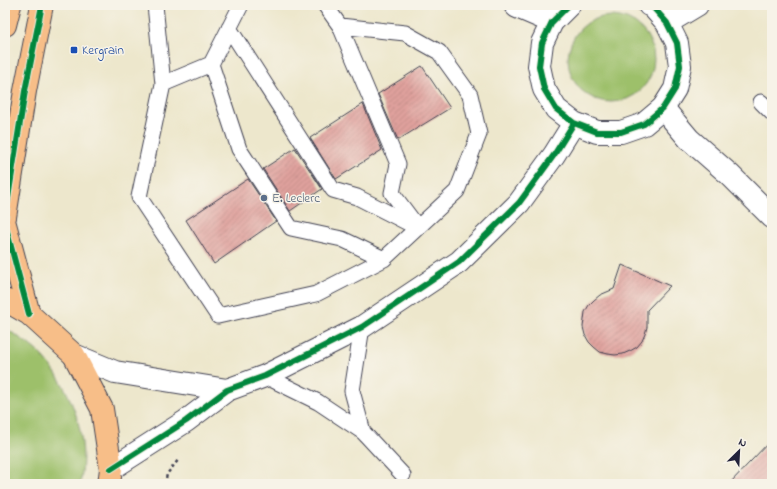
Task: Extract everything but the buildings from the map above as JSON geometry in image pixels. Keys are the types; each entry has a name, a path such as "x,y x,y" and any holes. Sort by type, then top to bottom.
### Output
{"main road":[{"path":"5,25 10,5"},
{"path":"5,217 24,91 42,5"},
{"path":"5,224 29,314"},
{"path":"5,300 29,314 74,355 102,409 110,476"}],"street":[{"path":"515,5 552,22"},
{"path":"569,5 552,22 542,43 539,66 544,89 556,108 574,123 597,132 621,132 644,124 663,108 675,89 680,66 677,43 667,23 652,6 649,5"},
{"path":"667,23 697,5"},
{"path":"663,108 689,139 730,175 772,217"},
{"path":"110,476 227,390 265,376 362,327 459,262 519,203 554,155 574,123"},
{"path":"74,355 115,372 227,390"}],"lane":[{"path":"155,5 163,84 139,197 218,316 316,294 384,259 457,191 479,134 470,95 439,52 404,33 340,26"},
{"path":"163,84 211,64 241,5"},
{"path":"325,5 340,26 398,164 392,193 418,228"},
{"path":"229,28 333,190 357,197 418,228"},
{"path":"211,64 239,149 291,228 342,239 384,259"},
{"path":"761,102 772,113"},
{"path":"362,327 352,391 363,432"},
{"path":"265,376 318,402 363,432 403,475"}],"green space":[{"path":"603,16 619,16 628,19 642,28 651,42 654,51 654,67 651,76 642,90 628,99 619,102 603,102 587,95 580,90 575,83 568,67 568,51 575,35 580,28 587,23"},
{"path":"5,328 21,338 44,358 54,371 71,401 77,417 83,451 83,468 80,484 5,484"}],"cycle path":[{"path":"5,217 25,91 42,5"},
{"path":"569,5 552,22 542,43 539,66 544,89 556,109 574,123 597,132 621,132 644,124 663,108 675,89 680,66 677,43 667,23 652,6 649,5"},
{"path":"111,469 186,421 227,390 265,376 362,327 459,262 519,203 554,155 574,123"},
{"path":"5,224 29,314"}],"place":[{"name":"Kergrain","path":"74,50"},
{"name":"E. Leclerc","path":"264,198"}]}
